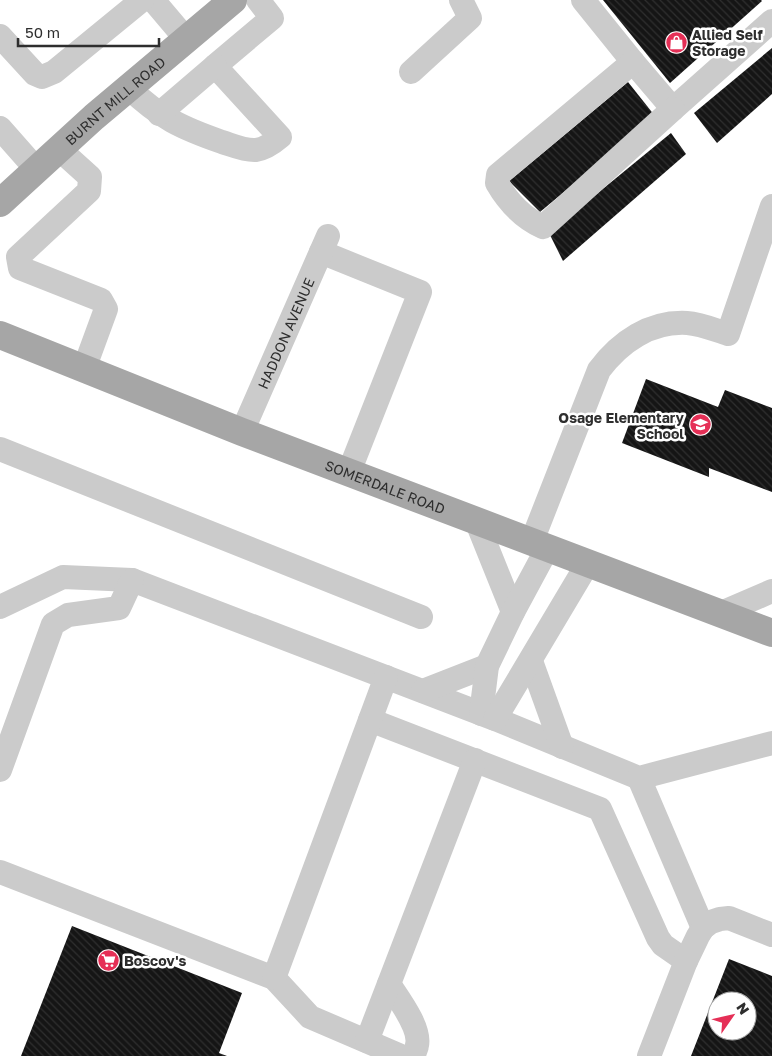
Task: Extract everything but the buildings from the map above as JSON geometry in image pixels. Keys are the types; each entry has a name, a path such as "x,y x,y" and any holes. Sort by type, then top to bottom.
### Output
{"main road":[{"name":"BURNT MILL ROAD","path":"0,203 129,88 233,0"},
{"name":"SOMERDALE ROAD","path":"0,335 242,432 772,633"}],"street":[{"path":"0,36 35,74 42,77 54,72 142,0"},
{"path":"153,0 186,39"},
{"path":"159,114 272,18 258,0"},
{"path":"410,72 470,18 461,0"},
{"path":"583,0 632,62 673,109"},
{"path":"632,62 498,175 497,183 504,195 529,221 543,227 772,20"},
{"path":"129,88 159,114 202,135 255,150 264,148 280,137 215,66"},
{"path":"0,128 37,170"},
{"path":"59,149 90,177 88,191 18,257 20,268 101,300 106,309 84,369"},
{"path":"488,716 487,666 513,612 540,544 599,370 627,340 640,332 669,324 687,323 704,326 728,334 772,206"},
{"name":"HADDON AVENUE","path":"242,432 325,244 420,292 349,472"},
{"path":"0,449 422,617"},
{"path":"476,520 513,612"},
{"path":"488,716 531,660 588,563"},
{"path":"0,607 63,577 132,580 488,716 639,778 772,743"},
{"path":"0,770 53,624 68,615 119,608 132,580"},
{"path":"721,613 772,591"},
{"path":"531,660 562,747"},
{"path":"422,691 487,666"},
{"path":"274,978 386,677"},
{"path":"370,720 600,809 658,938 663,946 686,961"},
{"path":"367,1042 475,760"},
{"path":"639,778 703,928"},
{"path":"0,872 274,978 310,1017 401,1056"},
{"path":"649,1056 686,961 703,928 710,922 729,918 772,935"},
{"path":"389,984 417,1034 418,1044 413,1056"}],"place":[{"name":"Allied Self Storage","path":"676,42"},
{"name":"Osage Elementary School","path":"700,425"},
{"name":"Boscov's","path":"108,960"}]}
